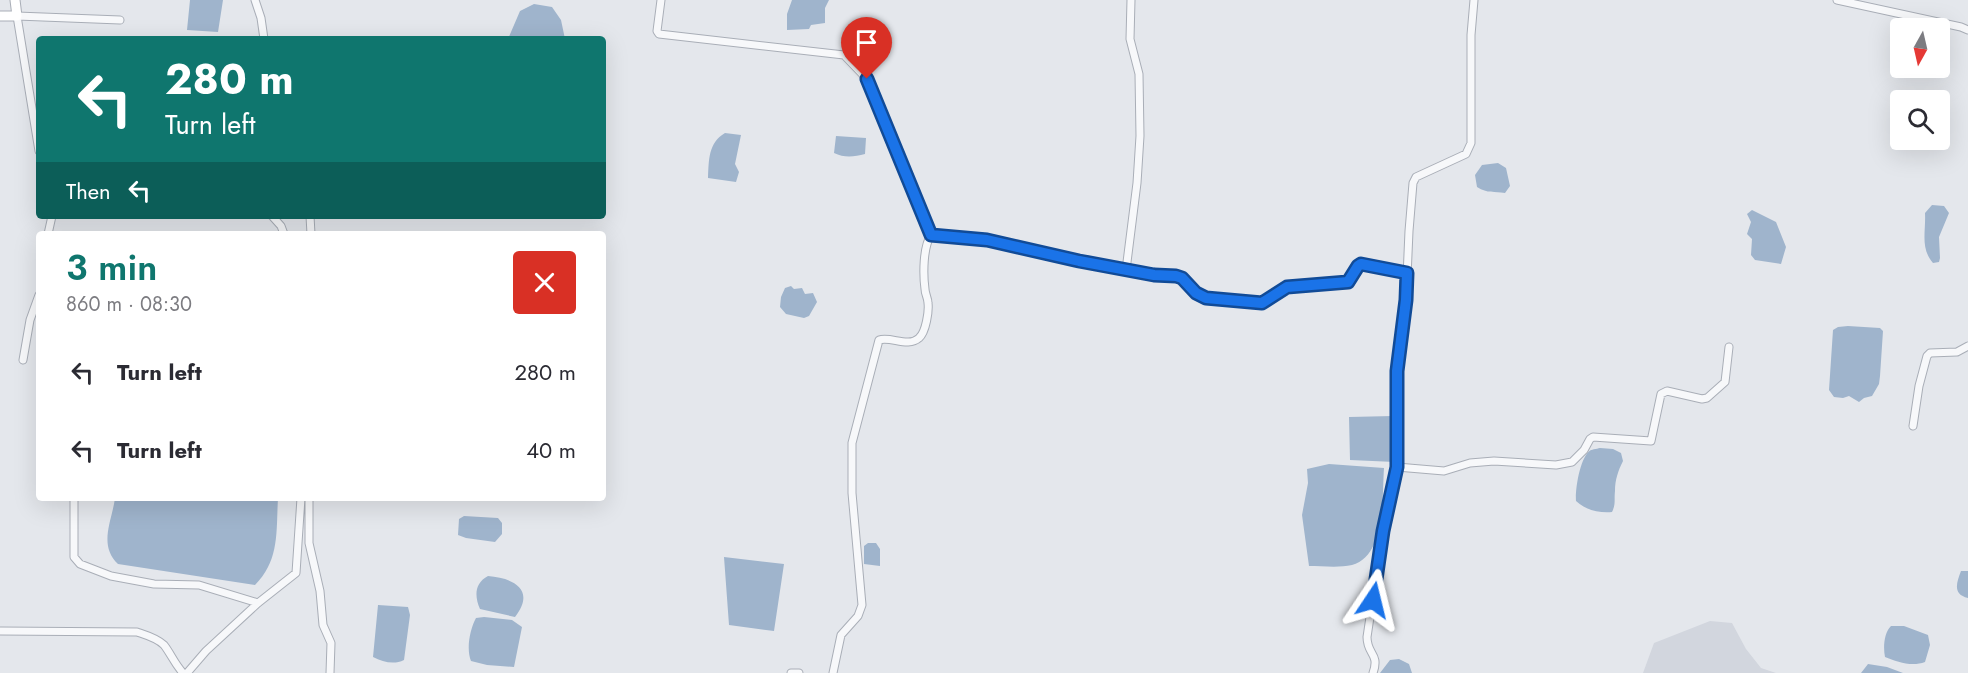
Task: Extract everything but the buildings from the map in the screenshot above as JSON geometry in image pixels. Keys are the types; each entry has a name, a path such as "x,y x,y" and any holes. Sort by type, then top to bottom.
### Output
{"street":[{"path":"15,0 36,133"},
{"path":"255,0 264,36"},
{"path":"661,0 657,31 662,35 844,55 867,79 931,235"},
{"path":"1126,270 1137,183 1140,136 1139,74 1130,39 1131,0"},
{"path":"1373,673 1376,665 1375,657 1367,645 1367,637 1383,531 1397,467 1397,371 1406,300 1413,183 1416,177 1466,154 1471,142 1471,35 1474,0"},
{"path":"1837,0 1968,30"},
{"path":"0,16 120,20"},
{"path":"931,235 987,240 1079,261 1182,278 1196,293 1206,298 1262,303 1287,287 1348,282 1361,264 1407,273"},
{"path":"833,673 842,636 858,616 862,605 852,493 852,443 879,340 912,341 919,339 924,331 928,303 925,290 926,244 931,235"},
{"path":"23,360 30,320 36,303"},
{"path":"1913,426 1919,386 1927,356 1930,353 1957,352 1968,346"},
{"path":"1397,467 1444,471 1470,463 1494,461 1556,465 1572,462 1593,437 1651,441 1661,394 1667,391 1702,399 1707,398 1725,382 1729,347"},
{"path":"74,501 74,557 80,564 111,576 154,584 199,585 258,603"},
{"path":"0,631 137,632 163,644 174,664 185,673 258,603 296,573 301,501"},
{"path":"309,501 309,543 320,591 323,625 330,643 330,673"},
{"path":"791,673 799,673"}],"shaded area":[{"path":"1710,621 1732,623 1746,649 1761,668 1776,673 1643,673 1654,643"}],"water":[{"path":"190,0 223,0 218,32 187,30"},
{"path":"792,0 829,0 825,8 825,23 811,25 809,29 787,30 787,14"},
{"path":"534,4 552,7 561,20 564,36 509,36 520,11"},
{"path":"725,133 741,135 735,164 739,172 736,182 708,178 712,147"},
{"path":"836,136 866,138 865,154 842,156 834,153"},
{"path":"1498,163 1506,168 1510,186 1505,193 1477,187 1475,175 1482,165"},
{"path":"1932,205 1944,206 1949,213 1939,237 1939,262 1933,263 1926,252 1925,240 1925,213"},
{"path":"1752,210 1776,222 1786,247 1781,264 1755,260 1751,255 1752,239 1747,234 1751,222 1747,214"},
{"path":"791,286 794,289 802,288 805,294 813,293 817,302 809,316 804,318 786,314 780,307 785,288"},
{"path":"1848,326 1880,328 1883,331 1879,384 1872,396 1859,402 1849,396 1834,397 1829,390 1833,330"},
{"path":"1393,416 1395,462 1350,460 1349,417"},
{"path":"1613,449 1621,453 1623,461 1616,479 1612,512 1592,510 1576,501 1577,482 1584,459 1591,450"},
{"path":"1329,464 1384,468 1380,524 1377,538 1363,559 1347,566 1309,566 1302,515 1308,483 1307,469"},
{"path":"114,501 278,501 273,555 269,566 255,585 118,564 112,557 107,541"},
{"path":"464,516 498,518 502,523 502,534 495,542 458,535 459,519"},
{"path":"868,543 876,543 880,549 880,566 864,564 864,546"},
{"path":"724,557 784,564 774,631 729,625"},
{"path":"1961,571 1968,571 1968,598 1960,594 1957,588"},
{"path":"488,576 506,579 519,587 523,593 521,608 515,617 480,609 477,590 480,582"},
{"path":"378,605 408,607 410,615 404,660 388,662 373,657"},
{"path":"476,618 512,620 522,627 514,667 471,661 469,639 472,628"},
{"path":"1891,626 1904,626 1928,635 1930,645 1925,662 1910,664 1885,657 1885,640"},
{"path":"1399,659 1409,664 1412,673 1380,673 1390,660"},
{"path":"1868,664 1887,667 1903,673 1861,673"}],"route":[{"path":"867,79 931,235 987,240 1126,270 1176,276 1182,278 1201,297 1262,303 1287,287 1343,284 1351,279 1361,264 1407,273 1397,371 1397,467 1383,531 1373,600"}]}
